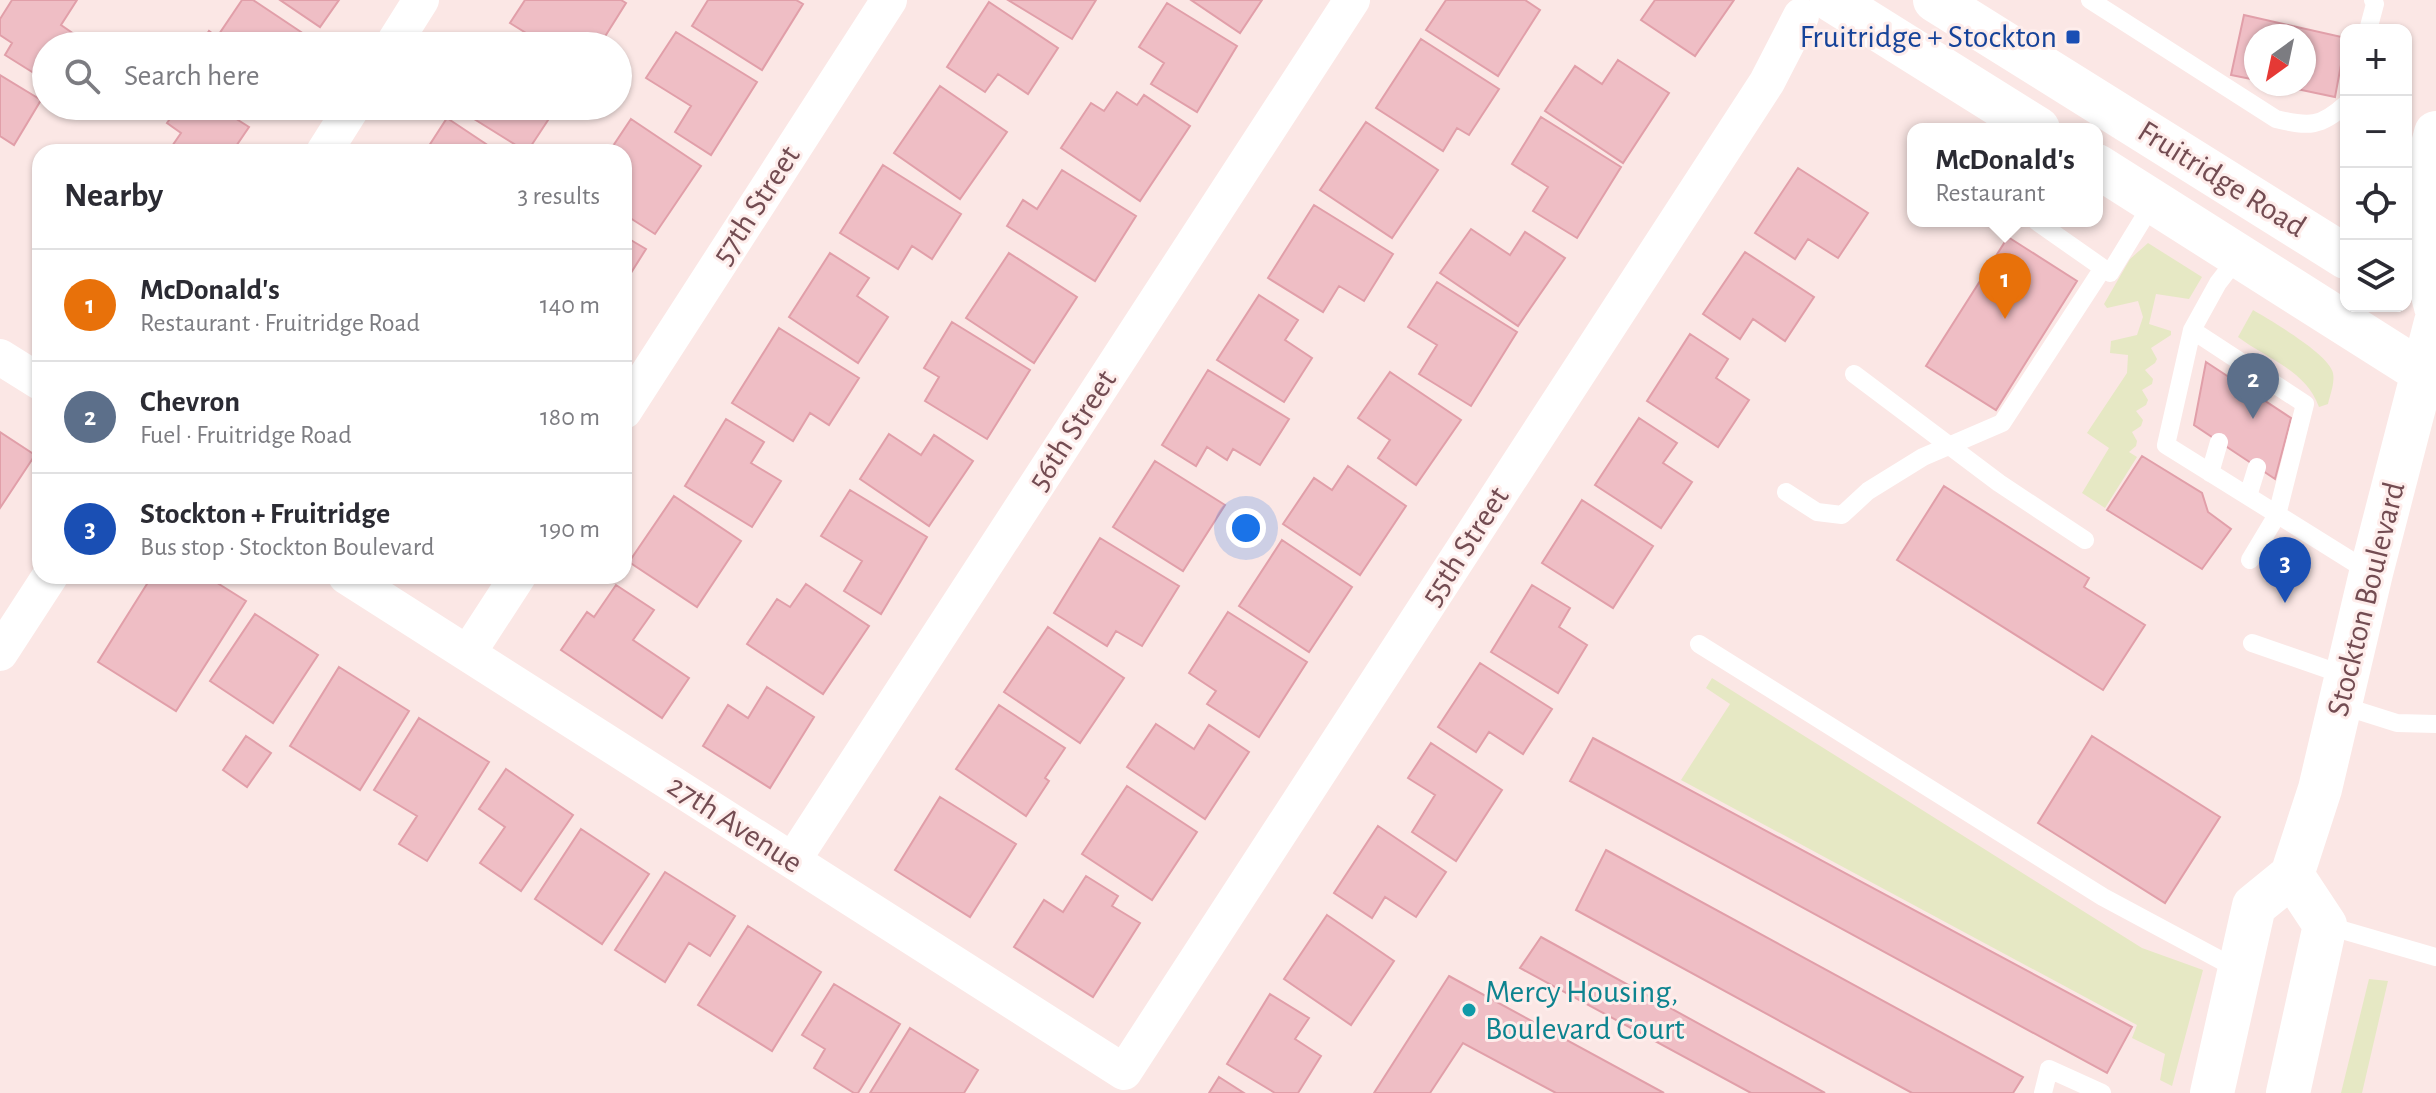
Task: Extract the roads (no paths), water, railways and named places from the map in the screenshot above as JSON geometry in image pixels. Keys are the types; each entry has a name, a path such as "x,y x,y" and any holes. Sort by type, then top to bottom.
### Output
{"main road":[{"name":"Fruitridge Road","path":"1935,0 2340,253"},
{"path":"1816,8 2017,123"},
{"path":"2436,133 2414,220 2436,307"},
{"name":"Fruitridge Road","path":"2103,170 2429,377"},
{"path":"2412,299 2436,314"},
{"name":"Stockton Boulevard","path":"2292,875 2320,789 2371,573 2429,377 2436,322"},
{"path":"2212,1093 2254,906 2292,875 2325,925 2288,1093"}],"street":[{"path":"401,32 421,0"},
{"name":"57th Street","path":"632,399 889,0"},
{"name":"56th Street","path":"793,860 1352,0"},
{"name":"55th Street","path":"1124,1072 1816,8"},
{"path":"329,144 344,120"},
{"path":"0,357 32,377"},
{"path":"0,653 45,584"},
{"name":"27th Avenue","path":"359,584 1124,1072"},
{"path":"468,653 513,584"}],"lane":[{"path":"2090,0 2276,119 2300,125 2329,119 2340,109"},
{"path":"2370,24 2375,4 2373,0"},
{"path":"2045,227 2110,273 2154,201"},
{"path":"2239,256 2218,283 2192,330 2166,445 2371,573"},
{"path":"1786,492 1817,512 1842,515 1868,491 1923,457 2002,423 2103,268"},
{"path":"2192,330 2305,404 2277,515 2250,560"},
{"path":"2235,381 2240,361"},
{"path":"1854,374 1999,483 2085,540"},
{"path":"2274,407 2279,387"},
{"path":"2210,473 2219,442"},
{"path":"2248,496 2257,467"},
{"path":"2252,643 2397,723 2436,724"},
{"path":"1699,644 2103,897 2239,970"},
{"path":"2325,925 2436,957"},
{"path":"2043,1093 2049,1069 2102,1093"}],"place":[{"name":"Fruitridge + Stockton","path":"2073,37"},
{"name":"McDonald's","path":"2005,319"},
{"name":"Chevron","path":"2253,419"},
{"name":"Stockton + Fruitridge","path":"2285,603"},
{"name":"Mercy Housing, Boulevard Court","path":"1469,1010"}]}
